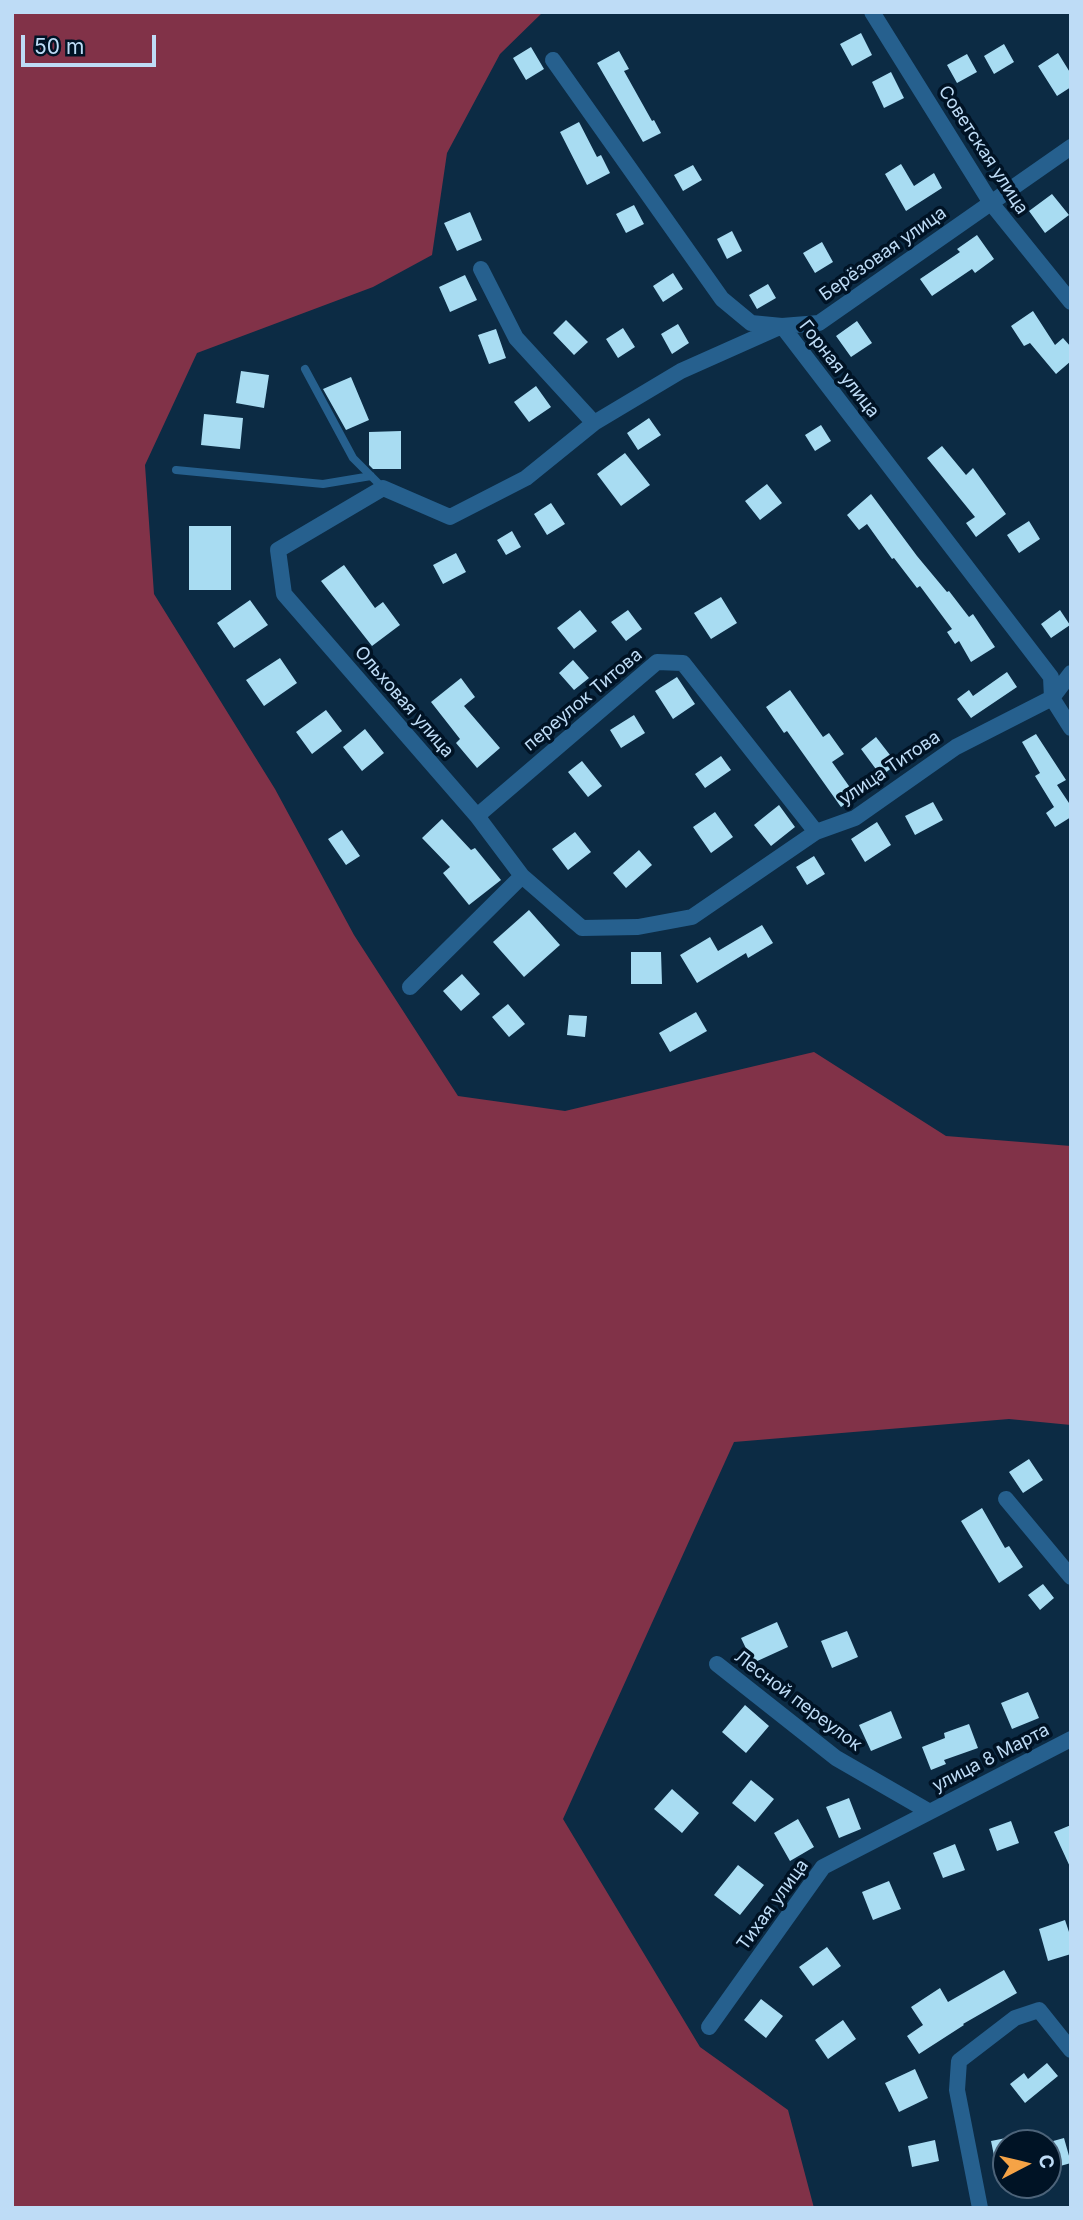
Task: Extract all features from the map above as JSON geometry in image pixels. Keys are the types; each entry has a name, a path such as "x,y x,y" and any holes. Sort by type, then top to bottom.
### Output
{"street":[{"name":"Советская улица","path":"872,12 991,203 1071,302"},
{"name":"Горная улица","path":"553,60 722,299 751,323 782,326 1051,677 1052,698 1071,729"},
{"name":"Берёзовая улица","path":"383,488 450,517 526,478 594,423 681,371 782,326 819,323 1071,147"},
{"path":"481,269 516,338 594,423"},
{"name":"Ольховая улица","path":"383,488 278,550 284,594 477,816 522,876 582,928 638,927 692,916"},
{"name":"переулок Титова","path":"477,816 657,662 684,663 816,832"},
{"name":"улица Титова","path":"692,916 816,832 855,818 956,747 1052,698 1071,673"},
{"path":"410,986 522,876"},
{"path":"1006,1499 1071,1577"},
{"name":"Лесной переулок","path":"717,1664 836,1758 928,1811"},
{"name":"улица 8 Марта","path":"928,1811 1071,1739"},
{"name":"Тихая улица","path":"709,2028 823,1867 928,1811"},
{"path":"980,2208 957,2090 960,2061 1015,2018 1039,2010 1071,2050"}],"lane":[{"path":"305,369 353,458 383,488"},
{"path":"176,470 323,484 371,476"}],"shaded area":[{"path":"12,12 543,12 500,54 447,153 432,255 373,287 197,353 145,465 154,594 275,789 354,935 458,1096 565,1111 814,1052 946,1136 1071,1146 1071,1425 1009,1419 734,1442 563,1819 700,2047 788,2110 814,2208 12,2208"}],"building":[{"path":"861,33 872,55 852,66 840,44"},
{"path":"1004,44 1014,62 994,74 984,56"},
{"path":"531,47 544,69 526,80 513,58"},
{"path":"619,51 629,69 624,71 661,133 643,142 597,63"},
{"path":"1058,53 1071,74 1071,87 1057,96 1038,66"},
{"path":"967,54 977,72 957,83 947,65"},
{"path":"891,72 904,98 884,108 872,82"},
{"path":"579,122 597,157 601,155 610,173 587,185 560,132"},
{"path":"901,164 914,186 934,173 942,188 906,211 885,174"},
{"path":"693,165 702,180 683,191 674,175"},
{"path":"1052,194 1069,215 1045,233 1029,211"},
{"path":"634,205 644,224 626,233 616,214"},
{"path":"470,212 482,240 457,251 444,223"},
{"path":"732,231 742,251 727,259 717,239"},
{"path":"977,235 994,259 975,273 972,269 932,296 920,279 960,252 957,249"},
{"path":"822,242 833,262 815,273 803,253"},
{"path":"673,273 683,289 663,302 653,286"},
{"path":"465,275 477,300 450,312 439,287"},
{"path":"768,284 776,298 757,309 749,295"},
{"path":"1033,311 1055,345 1063,338 1071,347 1071,361 1056,374 1030,343 1024,346 1011,326"},
{"path":"566,320 588,342 574,355 553,333"},
{"path":"857,321 872,343 851,357 836,336"},
{"path":"678,324 689,343 672,354 661,334"},
{"path":"623,328 635,347 618,358 606,339"},
{"path":"496,329 506,358 489,364 478,335"},
{"path":"241,371 269,375 264,408 236,403"},
{"path":"351,377 369,420 346,430 323,389"},
{"path":"536,386 551,407 529,422 514,402"},
{"path":"204,414 243,418 240,449 201,445"},
{"path":"649,418 661,435 638,450 627,433"},
{"path":"821,425 831,441 815,451 805,435"},
{"path":"401,431 401,469 373,469 369,465 369,432"},
{"path":"942,446 966,475 973,468 1006,514 976,537 966,523 975,517 927,458"},
{"path":"625,453 650,485 621,506 597,474"},
{"path":"767,484 782,503 760,520 745,501"},
{"path":"871,494 947,592 949,591 969,617 973,614 995,647 971,662 959,641 955,644 947,632 952,629 920,586 917,588 894,558 892,559 867,524 859,530 847,515"},
{"path":"551,503 565,524 547,535 534,514"},
{"path":"1029,521 1040,539 1019,553 1007,535"},
{"path":"189,526 231,526 231,590 189,590"},
{"path":"512,531 521,547 506,555 497,540"},
{"path":"456,553 466,572 443,584 433,565"},
{"path":"344,565 375,608 383,602 400,625 372,646 321,581"},
{"path":"721,597 737,623 711,639 694,613"},
{"path":"250,600 268,625 234,648 217,623"},
{"path":"580,610 597,631 574,649 557,628"},
{"path":"628,610 642,629 626,641 611,622"},
{"path":"1060,610 1070,625 1051,638 1041,624"},
{"path":"280,658 297,683 264,706 246,680"},
{"path":"573,660 589,678 574,690 559,673"},
{"path":"1007,672 1017,687 971,718 957,699 969,690 973,696"},
{"path":"677,677 695,704 673,719 655,691"},
{"path":"461,678 475,697 464,706 500,748 477,768 456,743 460,739 431,702"},
{"path":"790,690 823,737 829,733 844,754 832,762 856,796 841,807 787,731 784,733 766,707"},
{"path":"326,710 342,731 312,754 296,732"},
{"path":"634,715 645,733 621,748 610,730"},
{"path":"365,729 384,753 362,771 343,747"},
{"path":"1036,734 1066,780 1057,785 1071,806 1071,817 1055,827 1046,813 1054,807 1035,776 1040,773 1022,742"},
{"path":"876,737 897,764 881,776 861,749"},
{"path":"721,756 731,770 705,788 695,774"},
{"path":"582,761 602,786 588,797 568,772"},
{"path":"933,802 943,820 915,835 905,816"},
{"path":"779,805 795,827 771,846 754,825"},
{"path":"715,812 733,837 711,853 693,827"},
{"path":"442,819 471,850 475,848 501,880 469,905 443,873 450,867 422,838"},
{"path":"877,822 891,845 865,862 851,839"},
{"path":"342,830 360,856 346,865 328,839"},
{"path":"575,832 591,852 568,870 552,849"},
{"path":"639,850 652,865 626,888 613,873"},
{"path":"814,856 825,874 807,885 796,867"},
{"path":"529,910 560,945 524,977 493,942"},
{"path":"762,925 773,943 748,958 746,953 697,983 680,955 710,937 718,951"},
{"path":"631,952 661,952 662,984 631,984"},
{"path":"462,974 480,994 461,1011 443,991"},
{"path":"508,1004 525,1024 509,1037 492,1017"},
{"path":"696,1012 707,1031 670,1052 659,1033"},
{"path":"569,1015 587,1016 585,1037 567,1035"},
{"path":"1029,1459 1043,1480 1023,1493 1009,1472"},
{"path":"982,1508 1005,1548 1009,1546 1023,1567 999,1583 961,1521"},
{"path":"1043,1584 1054,1598 1040,1610 1028,1595"},
{"path":"777,1622 788,1647 753,1663 741,1638"},
{"path":"847,1631 858,1657 832,1668 821,1641"},
{"path":"1028,1692 1039,1718 1012,1729 1001,1703"},
{"path":"745,1705 769,1726 746,1753 722,1732"},
{"path":"891,1711 902,1738 871,1751 859,1725"},
{"path":"969,1724 978,1748 944,1760 946,1764 931,1770 922,1747 945,1738 944,1733"},
{"path":"751,1780 774,1799 755,1822 732,1803"},
{"path":"672,1789 699,1813 682,1833 654,1809"},
{"path":"849,1798 861,1829 839,1838 826,1807"},
{"path":"798,1819 814,1847 790,1861 774,1833"},
{"path":"1011,1821 1019,1843 997,1851 989,1829"},
{"path":"1071,1825 1071,1869 1054,1832"},
{"path":"955,1844 965,1870 943,1878 933,1853"},
{"path":"738,1865 764,1885 740,1915 714,1895"},
{"path":"889,1881 901,1909 873,1920 862,1892"},
{"path":"1065,1920 1071,1938 1071,1954 1048,1961 1039,1929"},
{"path":"827,1947 841,1966 813,1986 799,1967"},
{"path":"1004,1970 1017,1993 963,2024 919,2054 907,2036 923,2025 911,2007 940,1988 948,2002"},
{"path":"761,1999 783,2016 766,2038 744,2020"},
{"path":"843,2020 856,2039 828,2059 815,2040"},
{"path":"1047,2063 1058,2076 1025,2103 1010,2084 1024,2073 1028,2079"},
{"path":"915,2069 928,2098 899,2112 885,2083"},
{"path":"1062,2139 1071,2163 1062,2166"},
{"path":"935,2140 939,2161 912,2167 908,2146"}]}
